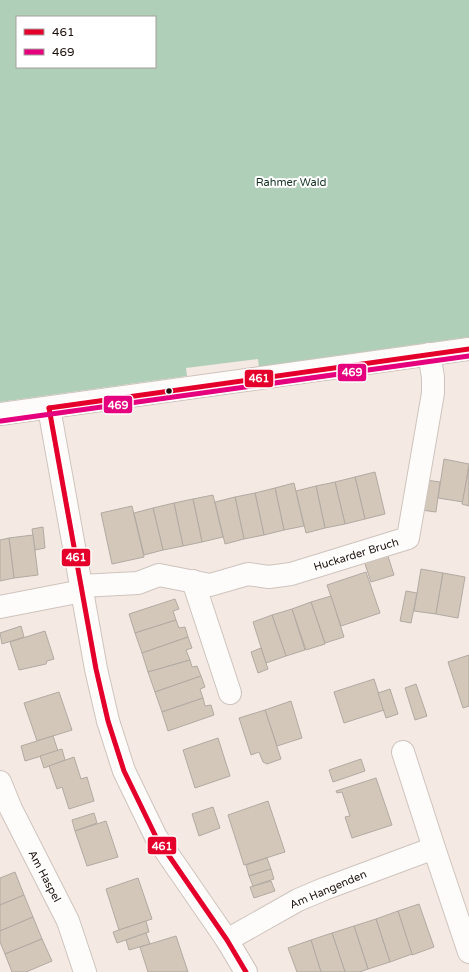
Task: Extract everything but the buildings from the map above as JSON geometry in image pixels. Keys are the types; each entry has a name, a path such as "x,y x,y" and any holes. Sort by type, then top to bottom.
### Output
{"street":[{"path":"0,414 469,349"},
{"name":"Huckarder Bruch","path":"81,588 138,583 159,575 210,586 248,574 269,577 291,574 408,538 433,393 433,376 429,354"},
{"path":"50,408 96,669 108,721 124,771 156,837 227,940 246,972"},
{"path":"193,582 230,693"},
{"path":"0,607 81,588"},
{"path":"403,752 469,952"},
{"name":"Am Haspel","path":"0,782 11,809 68,922 86,972"},
{"name":"Am Hangenden","path":"227,940 298,900 345,880 434,848"}],"green space":[{"name":"Rahmer Wald","path":"0,0 469,0 469,337 259,367 258,359 186,368 187,376 0,402"}],"transit line":[{"name":"461","path":"49,408 469,349"},
{"name":"469","path":"1,421 469,356"},
{"name":"461","path":"49,408 96,669 108,721 124,771 156,837 227,940 246,972"}]}
